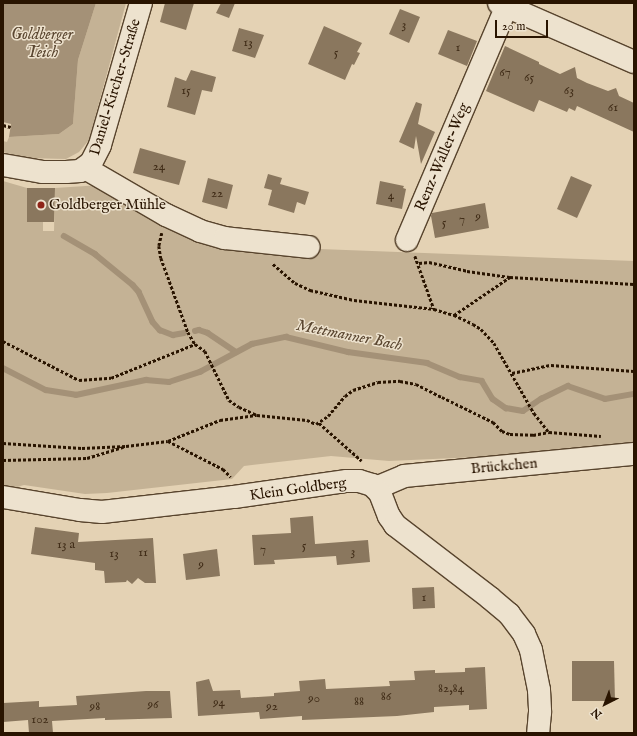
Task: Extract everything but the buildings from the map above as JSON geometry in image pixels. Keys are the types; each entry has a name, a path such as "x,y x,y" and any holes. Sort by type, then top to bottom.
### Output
{"street":[{"name":"Daniel-Kircher-Straße","path":"85,168 98,152 141,3"},
{"path":"511,6 634,62"},
{"name":"Renz-Waller-Weg","path":"407,240 511,6"},
{"path":"3,165 57,172 77,172 85,168 166,215 200,231 225,238 309,247"},
{"name":"Brückchen","path":"376,488 404,476 634,454"},
{"name":"Klein Goldberg","path":"3,497 80,510 102,512 234,497 346,481 363,482 376,488"},
{"path":"376,488 380,493 389,516 395,525 509,614 524,634 531,650 539,690 540,712 538,733"}],"path":[{"path":"3,125 11,127"},
{"path":"166,215 159,246 161,258 174,298 188,332 195,344 205,352 229,400 239,407 257,414 307,420 316,424 328,416 345,396 354,390 378,382 400,381 416,384 493,422 502,431 510,434 533,435 549,432 591,434 606,438"},
{"path":"407,240 419,263 434,309"},
{"path":"419,263 429,262 467,272 510,277 634,284"},
{"path":"272,263 295,283 320,293 354,300 434,309 454,315 474,324 489,336 512,372 534,413 549,432"},
{"path":"454,315 510,277"},
{"path":"3,341 79,380 111,378 195,344"},
{"path":"512,372 552,365 634,371"},
{"path":"3,442 82,448 126,446 168,441 220,420 257,414"},
{"path":"319,423 369,467 376,488"},
{"path":"168,441 223,469 232,479 234,497"},
{"path":"3,460 87,458 126,446"}],"shaded area":[{"path":"96,3 126,3 89,140 79,152 66,159 27,158 3,152 3,141 7,142 9,137 59,134 73,124 78,60"},
{"path":"3,181 27,188 27,221 43,222 43,231 54,231 55,188 101,185 241,246 634,261 634,450 389,461 331,456 244,466 232,479 107,493 85,494 24,485 17,487 3,485"}],"water":[{"name":"Goldberger Teich","path":"3,3 96,3 78,60 73,124 59,134 9,137 11,124 3,122"}],"waterway":[{"path":"64,236 95,254 133,285 139,292 153,322 160,330 173,335 184,333"},
{"path":"195,331 199,330 208,333 236,352"},
{"name":"Mettmanner Bach","path":"3,368 46,390 76,395 146,380 169,382 200,372 252,344 286,337 348,352 427,363 460,377 482,381 493,399 506,408 523,411 541,399 568,386 605,399 634,394"}],"place":[{"name":"Goldberger Mühle","path":"41,205"}]}
